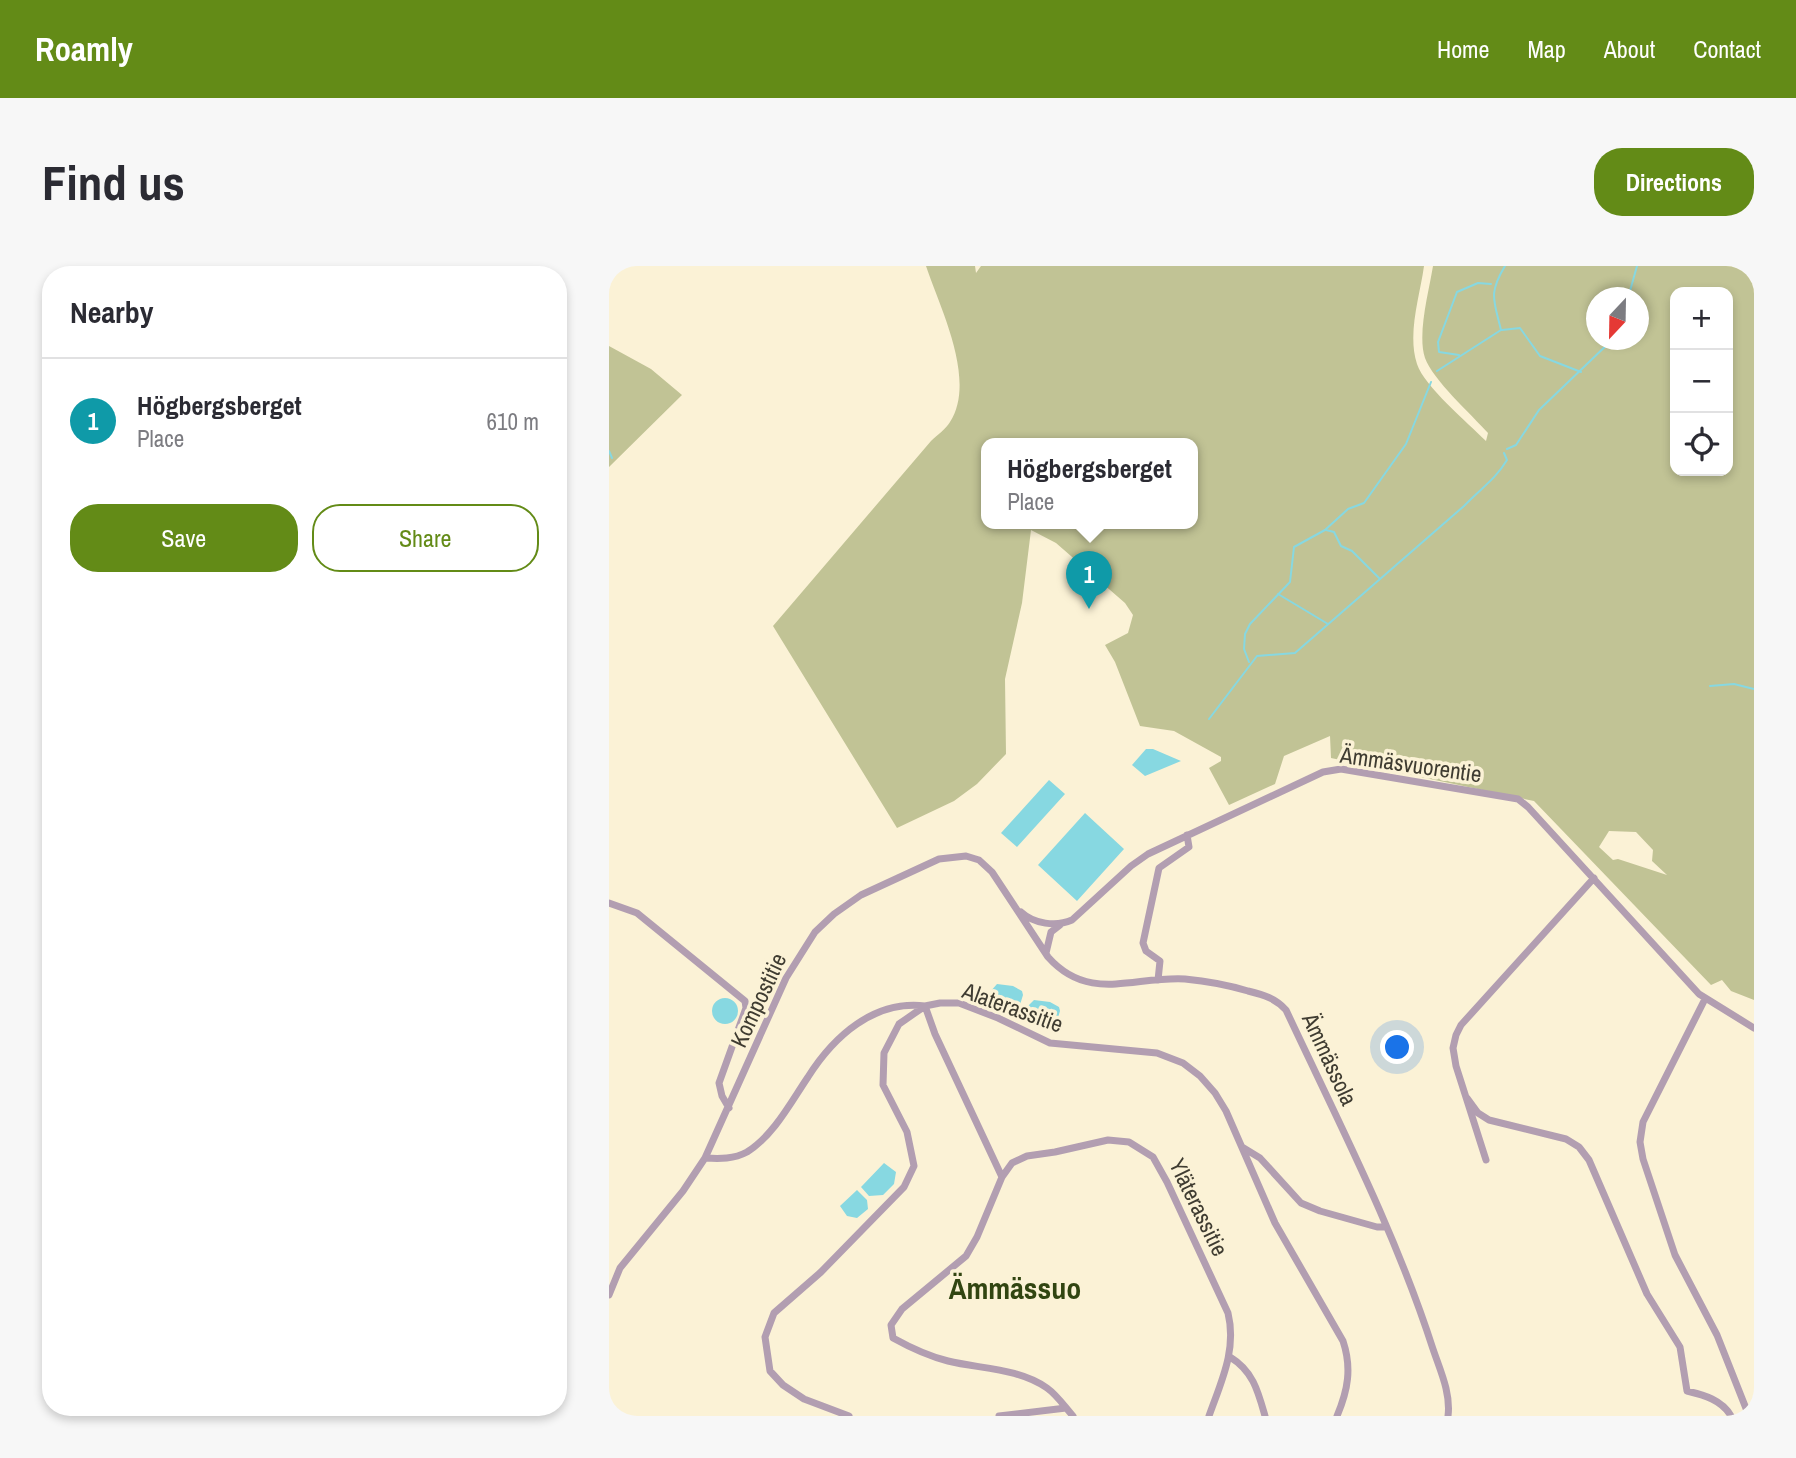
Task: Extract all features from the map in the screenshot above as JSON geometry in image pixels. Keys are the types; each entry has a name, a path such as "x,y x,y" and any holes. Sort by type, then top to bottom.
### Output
{"street":[{"name":"Ämmäsvuorentie","path":"1045,954 1051,932 1082,913 1131,866 1148,854 1323,772 1341,769 1518,799 1705,999 1754,1028"},
{"path":"1158,980 1160,961 1146,951 1143,943 1159,868 1185,852 1189,847 1187,835"},
{"name":"Kompostitie","path":"609,1295 620,1268 683,1191 705,1158 786,978 815,932 834,914 861,895 939,859 952,856 979,860 992,872 1017,907"},
{"path":"1486,1160 1455,1066 1456,1035 1461,1025 1594,878"},
{"path":"609,903 637,913 745,1000 746,1008 719,1083 729,1108"},
{"path":"1017,907 1027,917 1035,920 1064,924"},
{"name":"Ämmässola","path":"1017,907 1045,954 1067,974 1088,983 1112,985 1185,979 1237,988 1277,1000 1286,1010 1386,1227 1420,1308 1447,1392 1448,1416"},
{"path":"1705,999 1643,1122 1640,1142 1643,1159 1675,1255 1717,1335 1749,1416"},
{"name":"Alaterassitie","path":"849,1416 804,1399 783,1385 770,1371 765,1337 774,1313 821,1272 904,1187 913,1166 907,1132 883,1085 884,1053 899,1024 925,1006 959,1003 998,1017 1050,1044 1157,1053 1182,1063 1200,1076 1215,1093 1275,1223 1343,1341 1349,1358 1349,1379 1337,1416"},
{"path":"705,1158 731,1158 747,1152 781,1118 824,1055 859,1023 897,1005 925,1006 939,1044 1002,1177"},
{"path":"1467,1098 1478,1112 1489,1120 1566,1139 1579,1147 1589,1160 1647,1294 1680,1347 1687,1391 1719,1402 1731,1416"},
{"name":"Yläterassitie","path":"1073,1416 1049,1389 1028,1378 917,1351 893,1338 891,1325 902,1309 967,1256 1002,1177 1012,1163 1027,1156 1108,1140 1129,1142 1153,1157 1228,1313 1232,1329 1230,1357 1209,1416"},
{"path":"1242,1147 1260,1158 1301,1203 1366,1224 1386,1227"},
{"path":"1230,1357 1241,1364 1256,1382 1265,1416"},
{"path":"999,1416 1066,1408"}],"green space":[{"path":"926,266 975,266 976,273 981,266 1424,266 1413,340 1417,364 1428,383 1486,441 1488,433 1444,386 1425,358 1423,325 1433,266 1754,266 1754,1000 1731,991 1722,980 1711,985 1534,801 1331,758 1330,736 1284,756 1275,784 1229,805 1209,768 1221,761 1221,757 1174,731 1140,726 1115,662 1105,645 1128,633 1133,615 1125,603 1056,543 1031,530 1022,603 1005,679 1006,754 977,784 954,801 897,828 773,626 950,422 957,405 960,386 953,344","holes":["1609,831 1636,832 1653,850 1652,861 1667,875 1618,859 1613,860 1599,847"]},
{"path":"609,346 651,369 682,395 609,467"}],"water":[{"path":"1146,749 1153,749 1181,761 1145,776 1132,765"},
{"path":"1049,780 1065,794 1017,847 1001,833"},
{"path":"1085,813 1124,849 1077,901 1038,865"},
{"path":"997,984 1013,986 1022,991 1019,1008 1014,1011 1000,1006 989,997"},
{"path":"725,998 734,1002 738,1011 734,1020 725,1024 716,1020 712,1011 716,1002"},
{"path":"1034,1000 1050,1002 1059,1007 1056,1024 1050,1027 1028,1016 1026,1008"},
{"path":"884,1163 896,1172 894,1184 883,1195 869,1196 861,1187"},
{"path":"857,1190 867,1200 868,1209 857,1218 847,1216 840,1206"}],"waterway":[{"path":"1437,371 1501,330 1494,291 1505,266"},
{"path":"1631,287 1637,266"},
{"path":"1459,355 1439,352 1438,342 1457,292 1478,283 1491,284"},
{"path":"1502,330 1520,328 1540,356 1581,372"},
{"path":"1507,449 1516,445 1539,410 1602,350"},
{"path":"1249,662 1244,649 1245,634 1250,624 1290,582 1294,547 1325,530 1348,509 1364,503 1406,444 1431,382"},
{"path":"609,451 612,458"},
{"path":"1209,719 1257,656 1295,653 1487,484 1507,460 1504,453"},
{"path":"1326,530 1334,532 1341,546 1352,551 1379,578"},
{"path":"1278,594 1328,624"},
{"path":"1710,686 1734,684 1754,689"}],"place":[{"name":"Högbergsberget","path":"1089,609"}],"district":[{"name":"Ämmässuo","path":"1015,1288"}]}
